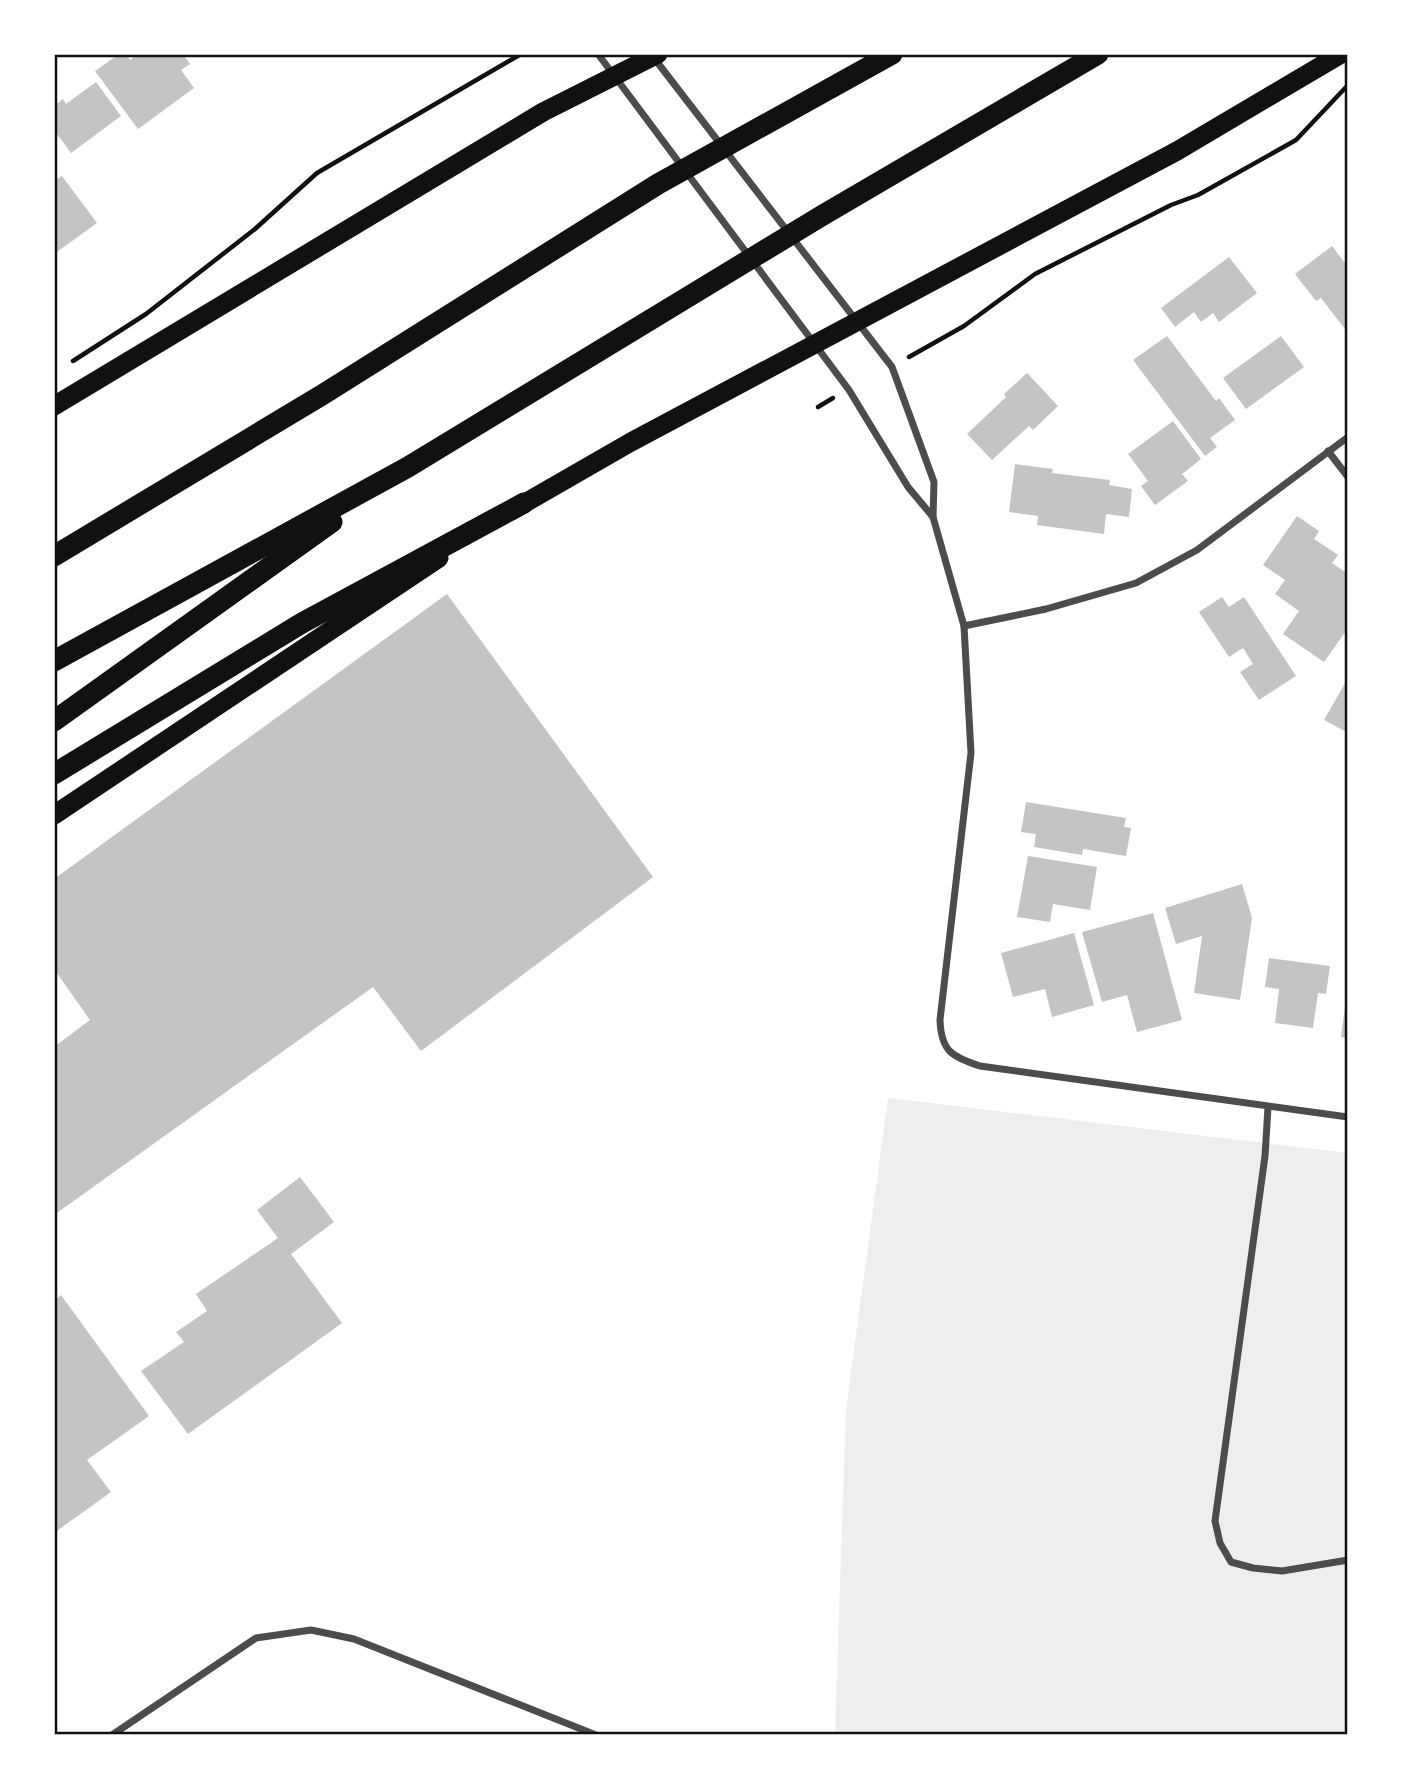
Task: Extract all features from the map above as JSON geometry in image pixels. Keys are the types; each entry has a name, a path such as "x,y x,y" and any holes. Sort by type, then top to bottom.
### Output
{"highway":[{"path":"54,556 322,395 658,184 892,54"},
{"path":"54,661 408,467 823,215 1098,54"},
{"path":"54,774 302,623 631,442 1177,151 1341,54"},
{"path":"54,406 544,112 654,55"},
{"path":"54,542 322,395"},
{"path":"54,721 408,467"},
{"path":"54,815 524,503"}],"street":[{"path":"598,54 849,390 908,487 933,517"},
{"path":"654,55 892,367 934,482 933,517 964,625 971,753 940,1020 940,1034 948,1051 959,1059 979,1066 1348,1117"},
{"path":"964,625 1046,609 1136,583 1197,550 1348,437"},
{"path":"1328,451 1348,477"},
{"path":"1268,1107 1265,1156 1215,1521 1220,1543 1231,1562 1282,1571 1348,1560"},
{"path":"112,1735 256,1638 311,1630 354,1639 596,1735"}],"path":[{"path":"64,366 146,314 255,229 317,173 521,54"},
{"path":"916,354 964,326 1035,274 1171,205 1198,195 1296,140 1348,85"}],"shaded area":[{"path":"888,1098 1348,1153 1348,1735 835,1735 846,1410"}],"building":[{"path":"119,54 126,54 130,60 138,54 183,54 190,64 181,70 194,88 138,129 95,71"},
{"path":"96,82 121,116 71,153 54,130 54,106 63,99 66,104"},
{"path":"62,176 97,223 54,254 54,181"},
{"path":"1332,246 1348,267 1348,333 1321,298 1316,301 1295,274"},
{"path":"1229,257 1257,293 1219,322 1213,313 1201,322 1194,312 1175,327 1161,308"},
{"path":"1167,336 1216,401 1219,398 1235,420 1210,438 1217,447 1205,456 1133,360"},
{"path":"1281,336 1304,367 1246,409 1223,378"},
{"path":"1027,373 1058,406 1033,430 1029,426 992,460 967,434"},
{"path":"1173,421 1201,459 1182,474 1188,481 1155,505 1141,486 1148,481 1128,454"},
{"path":"1015,464 1053,469 1052,473 1110,480 1109,485 1132,489 1129,517 1106,514 1104,534 1037,525 1038,516 1009,512"},
{"path":"1297,516 1319,531 1314,539 1338,555 1332,563 1348,574 1348,628 1324,662 1283,634 1299,611 1275,594 1285,580 1263,565"},
{"path":"447,594 653,877 421,1051 373,987 54,1215 54,1047 90,1020 54,969 54,879"},
{"path":"1222,597 1229,607 1244,597 1296,676 1259,700 1240,672 1253,664 1243,648 1229,657 1199,612"},
{"path":"1348,678 1348,733 1324,720"},
{"path":"1026,802 1126,818 1124,827 1131,828 1126,856 1083,849 1082,855 1034,847 1036,834 1021,832"},
{"path":"1028,856 1097,867 1090,910 1053,904 1050,922 1017,917"},
{"path":"1242,884 1252,918 1240,1000 1194,993 1202,936 1176,944 1165,908"},
{"path":"1153,913 1182,1020 1137,1032 1127,995 1102,1002 1082,932"},
{"path":"1074,933 1094,1005 1052,1017 1045,989 1013,997 1001,953"},
{"path":"1269,958 1330,966 1326,994 1318,993 1313,1028 1275,1023 1279,989 1265,987"},
{"path":"1346,999 1348,1000 1348,1038 1341,1037"},
{"path":"300,1177 334,1222 291,1254 342,1323 188,1434 141,1371 184,1342 176,1332 207,1311 196,1294 278,1238 257,1210"},
{"path":"61,1295 149,1416 87,1460 111,1492 54,1533 54,1301"}]}
